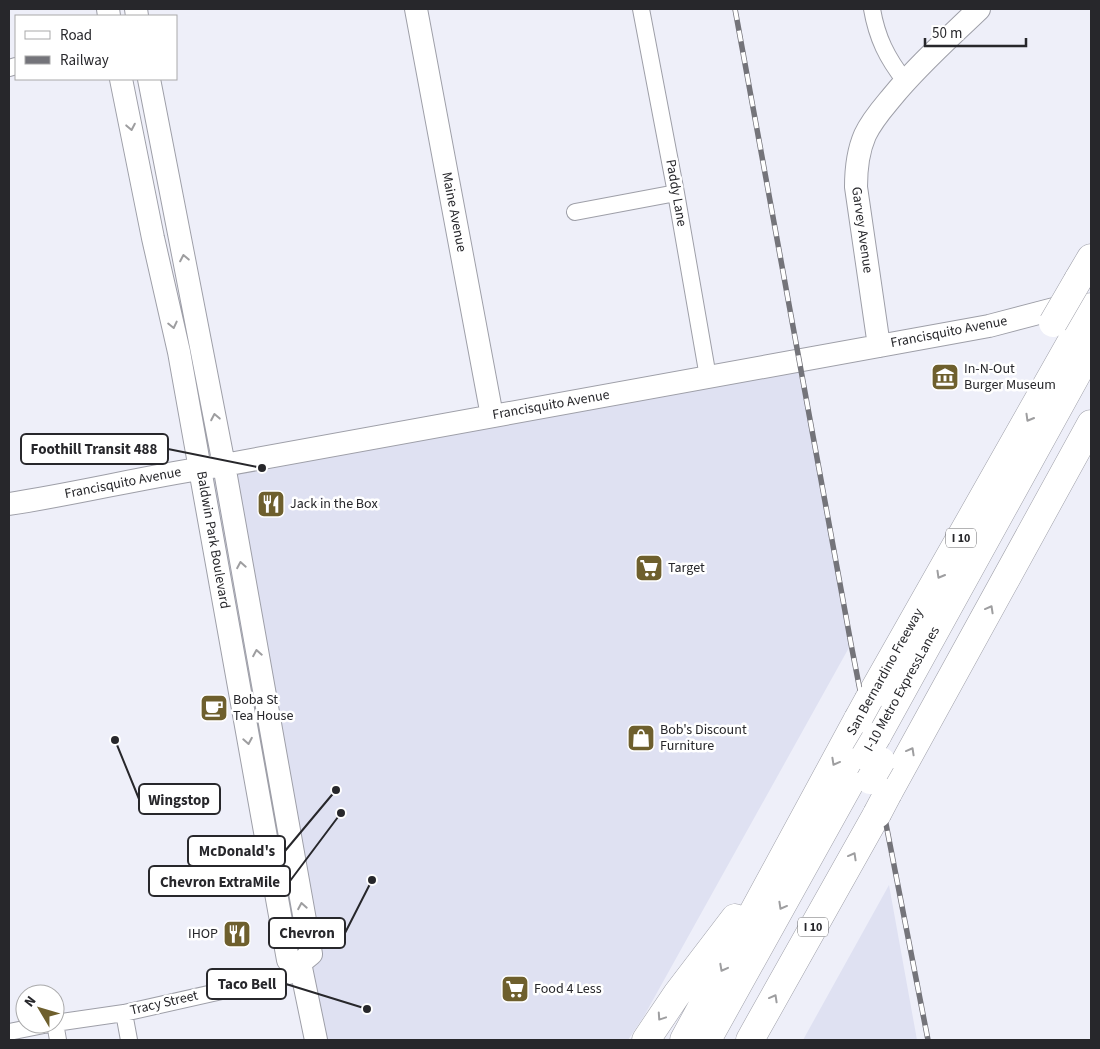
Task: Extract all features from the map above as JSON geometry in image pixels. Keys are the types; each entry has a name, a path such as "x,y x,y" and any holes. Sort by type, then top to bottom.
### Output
{"highway":[{"path":"1053,376 1053,323 1088,300"},
{"name":"San Bernardino Freeway","path":"750,1040 873,757 1088,300"},
{"name":"I-10 Metro ExpressLanes","path":"729,1040 873,757 1088,352 1088,300"},
{"name":"I-10 Metro ExpressLanes","path":"707,1040 873,757 983,580 1091,382"},
{"name":"San Bernardino Freeway","path":"684,1040 788,848 873,757 1064,476 1091,424"},
{"path":"1064,476 1091,436"},
{"path":"646,1040 677,994 788,848"}],"main road":[{"name":"Maine Avenue","path":"416,9 492,416"},
{"name":"Garvey Avenue","path":"879,346 859,216 856,171 864,136 873,119 905,81 978,9"},
{"name":"Baldwin Park Boulevard","path":"121,80 153,238 179,352 201,468 288,960 301,968 311,954 224,465 149,80"},
{"name":"Francisquito Avenue","path":"9,504 91,490 154,476 224,465 989,326 1088,300"},
{"path":"234,658 244,670 272,735"},
{"path":"301,968 316,1040"}],"street":[{"name":"Paddy Lane","path":"641,9 708,377"},
{"path":"872,9 877,32 889,61 905,81"},
{"path":"575,212 676,193"},
{"name":"Tracy Street","path":"65,1022 124,1013 301,968"},
{"path":"124,1013 129,1040"}],"shaded area":[{"path":"799,360 851,644 644,1016 628,1040 325,1040 250,750 201,468"},
{"path":"889,885 917,1040 803,1040"}],"railway":[{"path":"735,9 851,644 928,1040"}],"place":[{"name":"In-N-Out Burger Museum","path":"945,377"},
{"name":"Foothill Transit 488","path":"262,468"},
{"name":"Jack in the Box","path":"271,504"},
{"name":"Target","path":"649,568"},
{"name":"Boba St Tea House","path":"214,708"},
{"name":"Bob's Discount Furniture","path":"641,738"},
{"name":"Wingstop","path":"115,740"},
{"name":"McDonald's","path":"336,790"},
{"name":"Chevron ExtraMile","path":"341,813"},
{"name":"Chevron","path":"372,880"},
{"name":"IHOP","path":"237,934"},
{"name":"Food 4 Less","path":"515,989"},
{"name":"Taco Bell","path":"367,1009"}]}
